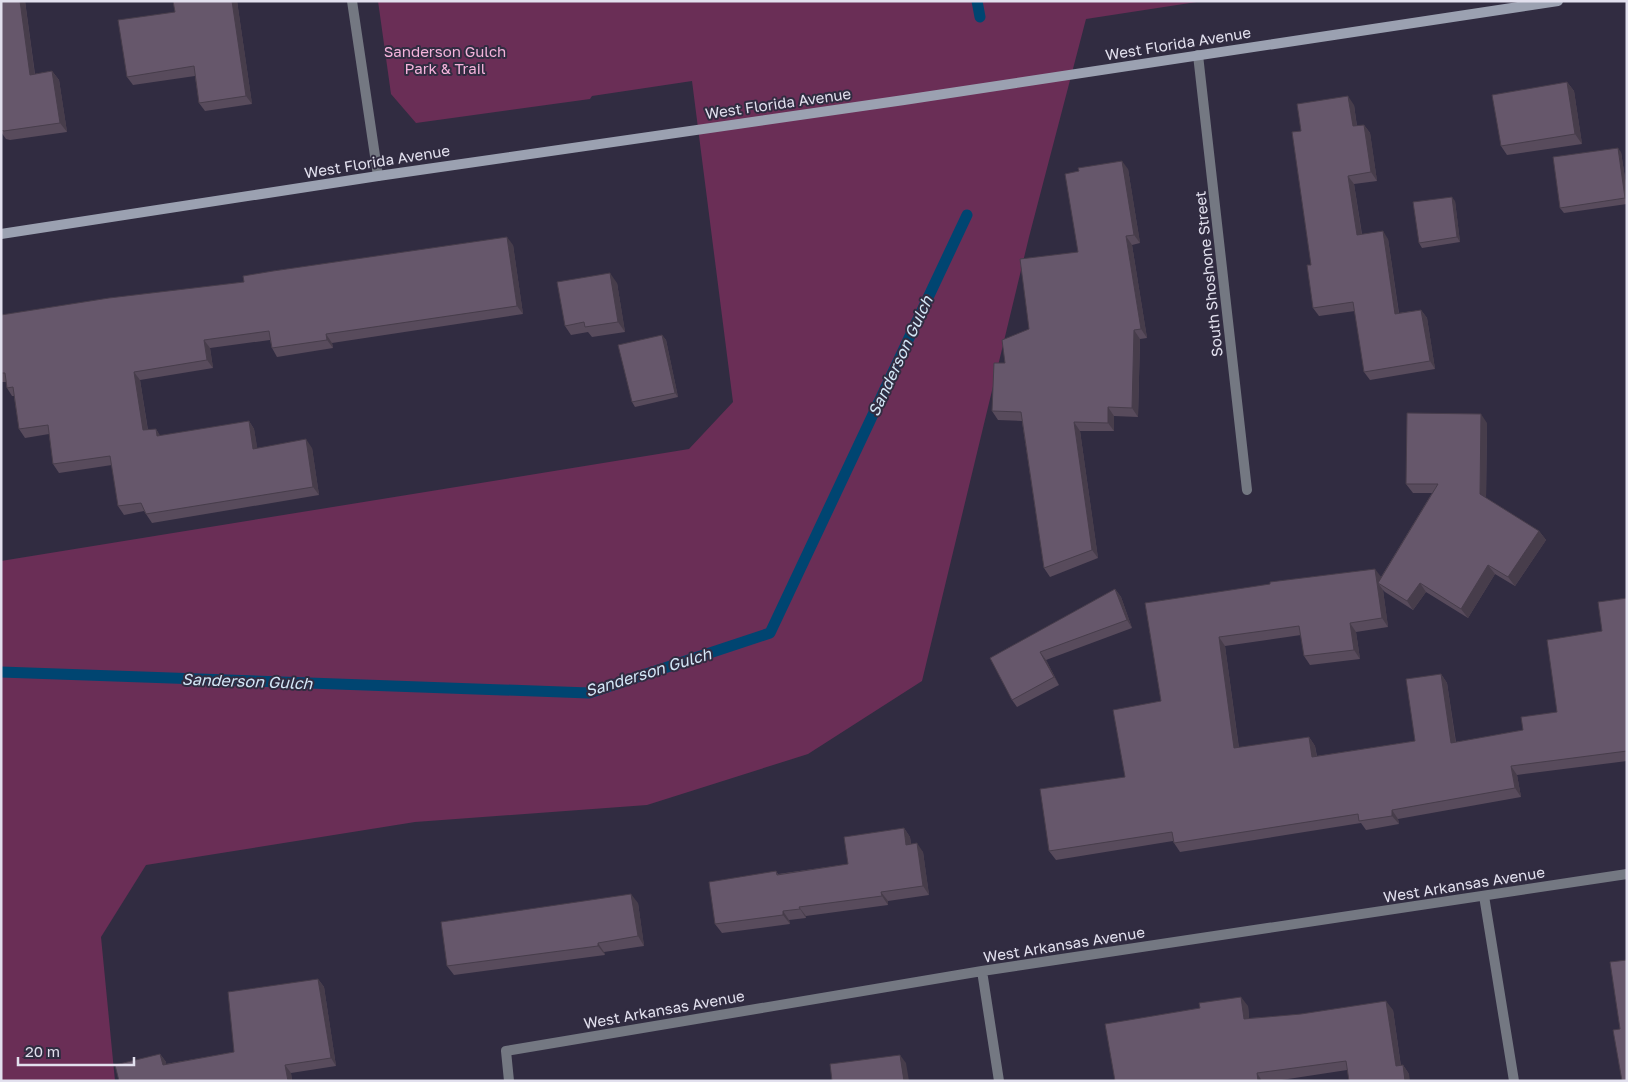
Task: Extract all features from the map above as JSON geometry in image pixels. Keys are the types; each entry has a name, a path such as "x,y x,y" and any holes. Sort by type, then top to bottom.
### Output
{"street":[{"path":"352,1 378,176"},
{"name":"West Florida Avenue","path":"1,234 378,176 904,100 1558,1"},
{"name":"South Shoshone Street","path":"1198,55 1248,490"},
{"name":"West Arkansas Avenue","path":"509,1081 506,1051 982,971 1627,874"},
{"path":"1484,896 1514,1081"},
{"path":"982,971 999,1081"}],"green space":[{"name":"Sanderson Gulch Park & Trail","path":"378,1 1203,1 1086,19 1029,237 922,681 808,754 647,805 415,822 146,865 101,937 115,1081 1,1081 1,561 689,449 733,402 692,81 592,96 590,99 416,123 391,94"}],"building":[{"path":"1,1 20,1 30,75 52,71 60,123 1,130"},
{"path":"173,1 232,1 246,96 199,103 194,66 127,77 118,20 175,12"},
{"path":"1567,82 1575,134 1501,146 1492,95"},
{"path":"1348,96 1353,126 1364,125 1371,172 1348,176 1357,235 1383,231 1395,314 1421,310 1430,361 1364,372 1353,302 1313,308 1307,265 1311,265 1292,132 1301,131 1297,104"},
{"path":"1618,148 1625,198 1560,208 1553,157"},
{"path":"1122,161 1134,235 1126,236 1141,329 1134,330 1132,408 1108,407 1108,423 1074,422 1092,550 1044,568 1021,412 992,411 994,363 1005,363 1002,340 1029,329 1020,259 1078,252 1065,174 1079,171 1078,168"},
{"path":"1452,197 1457,237 1419,243 1413,202"},
{"path":"507,237 517,306 326,334 327,340 272,348 269,331 204,340 207,360 134,372 143,430 156,429 157,436 249,421 253,449 306,439 313,487 146,514 141,503 118,506 110,456 53,464 48,425 19,429 13,387 7,388 5,373 1,373 1,315 109,298 244,282 243,276"},
{"path":"610,273 618,322 585,327 584,322 565,326 557,282"},
{"path":"662,335 675,393 632,402 618,345"},
{"path":"1407,413 1481,414 1480,494 1539,531 1508,577 1488,565 1461,609 1420,583 1407,601 1378,583 1438,484 1406,484"},
{"path":"1375,569 1382,618 1350,623 1354,650 1304,656 1299,626 1219,637 1234,748 1309,737 1312,757 1415,741 1406,679 1441,674 1451,743 1523,730 1521,717 1557,712 1547,640 1602,631 1598,602 1627,598 1627,751 1511,766 1515,788 1392,810 1392,816 1359,821 1358,814 1174,843 1172,832 1049,851 1040,789 1125,777 1113,710 1161,701 1145,603 1270,584 1270,582"},
{"path":"1115,589 1127,620 1040,652 1054,677 1012,700 990,658"},
{"path":"904,828 906,845 917,843 923,886 881,892 882,896 799,907 800,909 783,911 783,915 715,924 709,882 776,871 777,875 848,864 844,837"},
{"path":"631,894 638,936 598,943 598,946 447,966 441,922"},
{"path":"1627,960 1627,1081 1622,1081 1613,1030 1620,1029 1610,962"},
{"path":"318,979 331,1058 285,1065 288,1081 119,1081 115,1065 160,1054 163,1065 234,1052 228,992"},
{"path":"1241,997 1244,1019 1301,1014 1386,1001 1396,1066 1403,1065 1405,1081 1349,1081 1346,1061 1257,1073 1258,1081 1115,1081 1105,1024 1200,1008 1199,1003"},
{"path":"900,1055 904,1081 832,1081 830,1064"}],"waterway":[{"name":"Sanderson Gulch","path":"977,1 980,17"},
{"name":"Sanderson Gulch","path":"1,672 589,693 770,633 967,215"}]}
